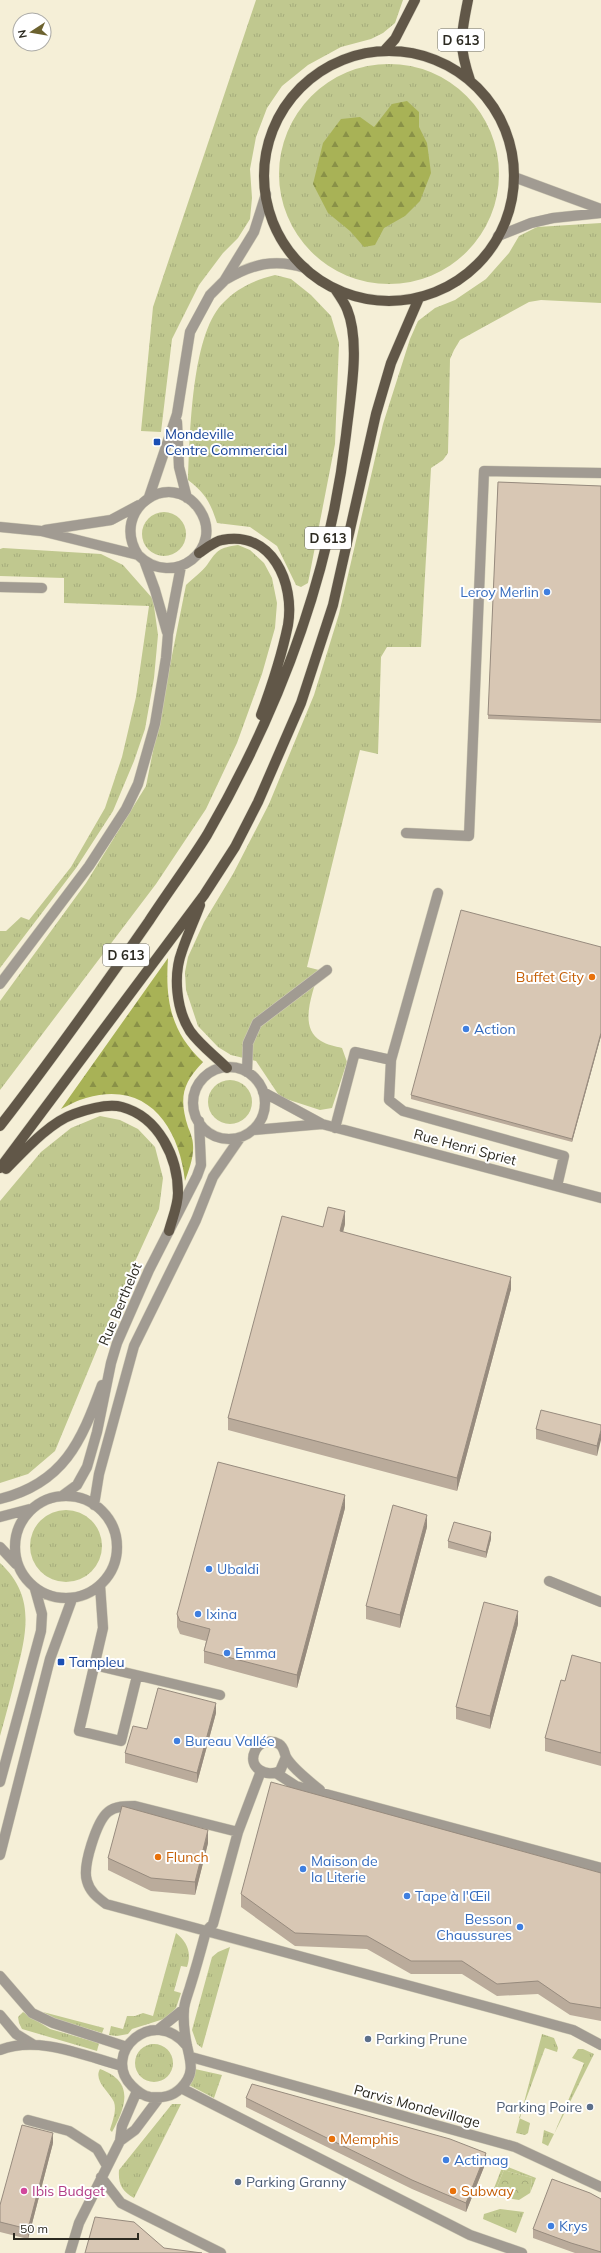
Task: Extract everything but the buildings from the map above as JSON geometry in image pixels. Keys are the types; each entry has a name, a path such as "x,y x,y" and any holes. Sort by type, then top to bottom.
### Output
{"main road":[{"path":"384,51 395,39 415,0"},
{"name":"D 613","path":"468,0 461,44 462,57 470,80"},
{"path":"384,51 403,52 424,56 448,66 470,80 487,98 500,119 510,150 514,177 512,199 498,236 486,255 463,277 435,294 419,298 384,301 364,299 335,289 319,280 305,268 282,240 271,218 266,194 264,172 267,150 272,131 291,98 319,72 347,58 384,51"},
{"name":"D 613","path":"0,1126 117,968 205,838 279,692 302,630 325,553 342,468 354,348 347,308 335,289"},
{"name":"D 613","path":"0,1168 204,895 235,847 258,802 301,703 333,605 363,465 391,363 419,298"},
{"path":"199,553 221,540 246,539 261,546 278,565 289,598 288,624 266,703 238,775"},
{"path":"204,895 181,952 176,976 178,995 190,1030 199,1041 227,1068"},
{"path":"0,1174 49,1129 73,1114 104,1106 122,1107 143,1117 160,1134 167,1144 178,1182 178,1195 169,1231"}],"street":[{"path":"514,177 601,209"},
{"path":"149,497 177,414 190,332 210,295 224,281 254,232 266,194"},
{"path":"498,236 531,223 553,218 601,214"},
{"path":"224,281 243,270 259,264 278,262 305,268"},
{"path":"177,414 179,467 188,498"},
{"path":"406,833 469,836 484,471 601,473"},
{"path":"0,527 41,530 141,558 158,568 173,568 181,566 199,553 205,539 205,524 199,509 188,498 168,492 149,497 140,504 111,520 41,530"},
{"path":"140,504 132,517 130,529 131,541 141,558 155,590 168,634"},
{"path":"0,984 89,866 126,809 135,790 147,756 155,724 166,658 168,634 181,566"},
{"path":"0,587 42,588"},
{"path":"438,893 391,1060 389,1100 403,1111 564,1156 557,1186"},
{"path":"247,1072 248,1043 257,1023 327,970"},
{"path":"335,1128 355,1052 391,1060"},
{"path":"240,1138 226,1138 212,1134 199,1121 194,1104 198,1086 210,1073 227,1068 247,1072 254,1077 263,1092 264,1112 253,1130"},
{"path":"263,1092 322,1124"},
{"name":"Rue Berthelot","path":"62,1496 77,1485 87,1467 97,1432 111,1363 149,1270 201,1165 199,1121"},
{"path":"94,1505 99,1474 134,1346 196,1220 214,1177 240,1138 253,1130 322,1124"},
{"name":"Rue Henri Spriet","path":"322,1124 601,1198"},
{"path":"0,1499 21,1493 35,1486 60,1468 71,1455 85,1430 111,1363"},
{"path":"0,1517 18,1514 47,1500 62,1496 79,1498 94,1505 104,1514 112,1525 116,1538 115,1561 111,1571 100,1585 87,1594 72,1598 59,1598 47,1595 35,1589 25,1578 18,1566 0,1547"},
{"path":"18,1566 15,1555 16,1534 26,1515 34,1507"},
{"path":"550,1581 601,1602"},
{"path":"100,1585 102,1628 79,1731 121,1741 137,1676"},
{"path":"0,1782 40,1631 42,1614 35,1589"},
{"path":"0,1855 50,1659 72,1598"},
{"path":"94,1665 220,1695"},
{"path":"272,1741 278,1743 285,1751 286,1757 284,1767 276,1773 265,1774 256,1768 253,1757 254,1752 262,1743 272,1741"},
{"path":"286,1757 308,1781 323,1792"},
{"path":"187,2046 175,2034 159,2029 148,2030 137,2035 127,2047 122,2066 129,2083 137,2091 148,2096 160,2098 170,2096 181,2088 187,2079 191,2068 191,2057 187,2046 184,2009 206,1931 213,1924 238,1832 261,1771"},
{"path":"276,1773 296,1786 323,1792 601,1868"},
{"path":"238,1832 135,1806 121,1806 109,1811 99,1822 87,1865 86,1880 92,1893 106,1904 573,2030 601,2045"},
{"path":"0,1976 32,2013 53,2023 127,2047"},
{"path":"159,2029 184,2009"},
{"path":"0,2015 16,2034 34,2045"},
{"path":"0,2050 10,2046 34,2045 52,2047 122,2066"},
{"name":"Parvis Mondevillage","path":"191,2057 515,2147 601,2188"},
{"path":"181,2088 470,2236 491,2249 522,2253"},
{"path":"70,2253 79,2223 120,2141 122,2126 137,2091"},
{"path":"120,2141 135,2130 160,2098"},
{"path":"28,2120 69,2131 97,2149 107,2166"},
{"path":"101,2177 121,2203 221,2253"}],"green space":[{"path":"256,0 403,0 395,23 383,33 371,39 341,47 308,65 282,86 267,108 256,137 250,169 252,198 250,219 238,238 223,253 199,285 172,339 161,432 141,431 153,307"},
{"path":"389,64 410,66 431,72 459,89 467,96 486,122 491,132 497,153 499,174 497,195 491,216 474,244 467,252 441,271 431,276 410,282 389,284 368,282 347,276 319,259 311,252 292,226 287,216 281,195 279,174 281,153 287,132 304,104 311,96 337,77 347,72 368,66"},
{"path":"407,101 419,112 419,127 427,143 431,173 420,201 405,216 384,228 375,245 364,247 350,231 328,213 313,184 323,143 341,119 360,117 374,127 392,104"},
{"path":"601,223 601,303 541,300 529,302 460,340 450,359 448,453 443,460 431,468 421,647 387,647 381,657 378,754 360,750 307,967 319,970 309,1008 310,1027 314,1035 321,1041 342,1048 347,1062 332,1108 320,1110 280,1097 256,1061 231,1055 218,1047 198,1026 186,990 185,972 188,957 204,922 233,874 269,804 314,695 339,614 383,424 410,339 418,321 435,308 455,300 486,279 509,253 519,236 537,227"},
{"path":"275,275 291,279 311,295 331,316 339,343 335,444 308,583 301,587 296,585 277,546 250,527 217,523 207,499 188,480 191,414 194,388 204,339 212,319 222,304 234,293 253,282"},
{"path":"164,512 176,516 182,522 186,534 182,546 176,552 164,556 152,552 146,546 142,534 146,522 152,516"},
{"path":"238,545 250,550 264,563 272,578 277,603 275,628 262,674 237,743 206,809 156,884 0,1090 0,1001 86,883 146,786 186,585 203,570 217,552 223,548"},
{"path":"0,549 101,554 123,565 153,599 158,635 154,678 145,729 134,761 113,811 76,868 0,968 0,931 6,931 21,917 29,920 71,867 105,808 122,757 136,697 149,606 64,603 64,578 0,576"},
{"path":"168,958 167,974 169,1002 172,1015 184,1039 192,1051 203,1062 191,1077 184,1092 183,1099 185,1117 192,1140 193,1150 191,1163 185,1181 182,1161 176,1143 167,1126 156,1112 143,1102 127,1096 108,1094 86,1098 61,1109"},
{"path":"226,1080 234,1080 239,1081 246,1086 251,1093 251,1111 246,1118 239,1123 226,1124 218,1121 211,1114 208,1106 208,1098 211,1090 218,1083"},
{"path":"100,1116 120,1120 138,1129 155,1147 163,1178 159,1209 117,1301 55,1451 28,1474 0,1483 0,1201 41,1152 71,1128"},
{"path":"66,1510 86,1516 96,1526 102,1546 96,1566 86,1576 66,1582 46,1576 36,1566 30,1546 36,1526 46,1516"},
{"path":"0,1563 11,1575 19,1588 25,1614 25,1628 21,1656 0,1736"},
{"path":"176,1933 186,1944 189,1957 187,1967 181,1966 174,1991 181,1993 176,2008 167,2018 132,2029 128,2034 117,2036 109,2035 111,2026 123,2029 127,2016 135,2016 143,2013 153,2016"},
{"path":"230,1947 202,2048 197,2044 192,2030 212,1957 218,1952"},
{"path":"23,2012 50,2029 99,2043 97,2051 22,2029 18,2017"},
{"path":"43,2012 104,2028 102,2033 58,2020"},
{"path":"542,2034 554,2038 558,2048 557,2052 545,2048 522,2109"},
{"path":"150,2044 158,2044 168,2049 172,2056 172,2070 168,2077 158,2082 150,2082 140,2077 138,2074 135,2067 135,2059 140,2049 143,2047"},
{"path":"578,2049 583,2049 594,2054 554,2134 584,2063 572,2058"},
{"path":"100,2069 111,2074 119,2081 123,2088 124,2104 112,2132 110,2130 115,2105 112,2098 100,2082 98,2073"},
{"path":"195,2069 222,2075 214,2098 189,2085"},
{"path":"172,2104 181,2104 134,2198 126,2193 122,2187 119,2179 119,2170"},
{"path":"520,2118 530,2123 528,2133 525,2135 516,2133"},
{"path":"544,2130 554,2134 548,2146 542,2143"},
{"path":"503,2165 536,2178 530,2193 532,2178 504,2170 493,2196 491,2196"},
{"path":"504,2170 532,2178 530,2193 519,2200 493,2196"},
{"path":"500,2209 524,2212 516,2233 483,2219 484,2214"}],"place":[{"name":"Mondeville Centre Commercial","path":"157,442"},
{"name":"Leroy Merlin","path":"547,592"},
{"name":"Buffet City","path":"592,977"},
{"name":"Action","path":"466,1029"},
{"name":"Ubaldi","path":"209,1569"},
{"name":"Ixina","path":"198,1614"},
{"name":"Emma","path":"227,1653"},
{"name":"Tampleu","path":"61,1662"},
{"name":"Bureau Vallée","path":"177,1741"},
{"name":"Flunch","path":"158,1857"},
{"name":"Maison de la Literie","path":"303,1869"},
{"name":"Tape à l'Œil","path":"407,1896"},
{"name":"Besson Chaussures","path":"520,1927"},
{"name":"Parking Prune","path":"368,2039"},
{"name":"Parking Poire","path":"590,2107"},
{"name":"Memphis","path":"332,2139"},
{"name":"Actimag","path":"446,2160"},
{"name":"Parking Granny","path":"238,2182"},
{"name":"Ibis Budget","path":"24,2191"},
{"name":"Subway","path":"453,2191"},
{"name":"Krys","path":"551,2226"}]}
